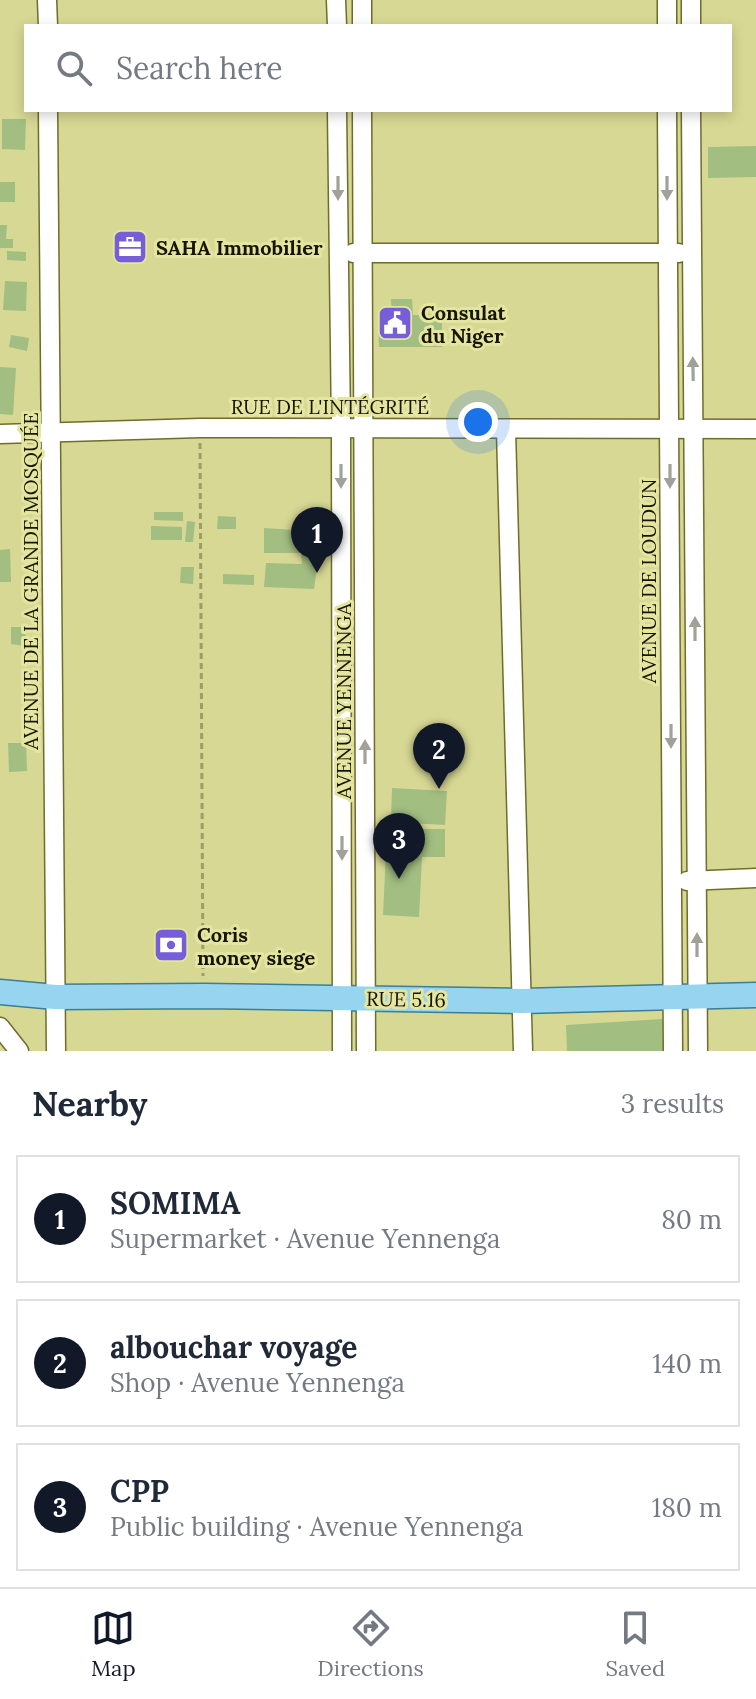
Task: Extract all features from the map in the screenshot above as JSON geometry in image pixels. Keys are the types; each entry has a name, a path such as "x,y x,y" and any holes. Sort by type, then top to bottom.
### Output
{"main road":[{"name":"RUE 5.16","path":"0,992 55,997 522,1001 756,995"}],"street":[{"path":"47,0 48,24"},
{"path":"336,0 337,24"},
{"path":"362,0 362,24"},
{"path":"667,0 667,24"},
{"path":"691,0 691,24"},
{"name":"AVENUE DE LA GRANDE MOSQUÉE","path":"48,112 56,1051"},
{"name":"AVENUE YENNENGA","path":"337,112 353,998 366,1051"},
{"name":"AVENUE YENNENGA","path":"342,1051 353,998 364,428 362,112"},
{"name":"AVENUE DE LOUDUN","path":"667,112 673,1051"},
{"path":"691,112 698,1051"},
{"path":"338,252 691,253"},
{"name":"RUE DE L'INTÉGRITÉ","path":"0,434 200,428 756,429"},
{"path":"506,430 523,1051"},
{"path":"670,515 694,515"},
{"path":"672,882 756,878"},
{"path":"0,1027 19,1051"}],"path":[{"path":"200,428 204,996"}],"building":[{"path":"2,119 26,119 25,150 2,149"},
{"path":"756,146 756,177 708,178 708,147"},
{"path":"0,182 15,182 15,202 0,202"},
{"path":"0,225 7,225 6,239 13,239 13,248 0,248"},
{"path":"7,251 26,252 26,261 7,260"},
{"path":"5,281 27,282 26,311 3,310"},
{"path":"391,299 412,299 413,315 442,314 442,347 379,347 378,314 392,313"},
{"path":"11,335 29,338 27,351 9,347"},
{"path":"0,367 16,368 13,415 0,414"},
{"path":"154,512 183,512 183,521 154,520"},
{"path":"218,516 236,517 236,529 217,529"},
{"path":"187,521 195,522 193,542 185,542"},
{"path":"151,526 182,527 182,540 151,540"},
{"path":"264,528 311,531 311,563 317,568 314,589 264,587 266,563 302,564 301,553 264,553"},
{"path":"10,549 11,582 0,582 0,550"},
{"path":"181,567 194,567 193,584 180,583"},
{"path":"223,574 254,575 254,585 223,584"},
{"path":"11,627 26,627 25,646 11,644"},
{"path":"8,743 26,743 27,771 9,772"},
{"path":"392,788 447,791 445,825 391,822"},
{"path":"387,829 445,829 445,857 422,857 419,917 383,915"},
{"path":"663,1019 665,1051 567,1051 566,1025"}],"place":[{"name":"SAHA Immobilier","path":"130,247"},
{"name":"Consulat du Niger","path":"395,323"},
{"name":"SOMIMA","path":"317,573"},
{"name":"albouchar voyage","path":"439,789"},
{"name":"CPP","path":"399,879"},
{"name":"Coris money siege","path":"171,945"}]}
